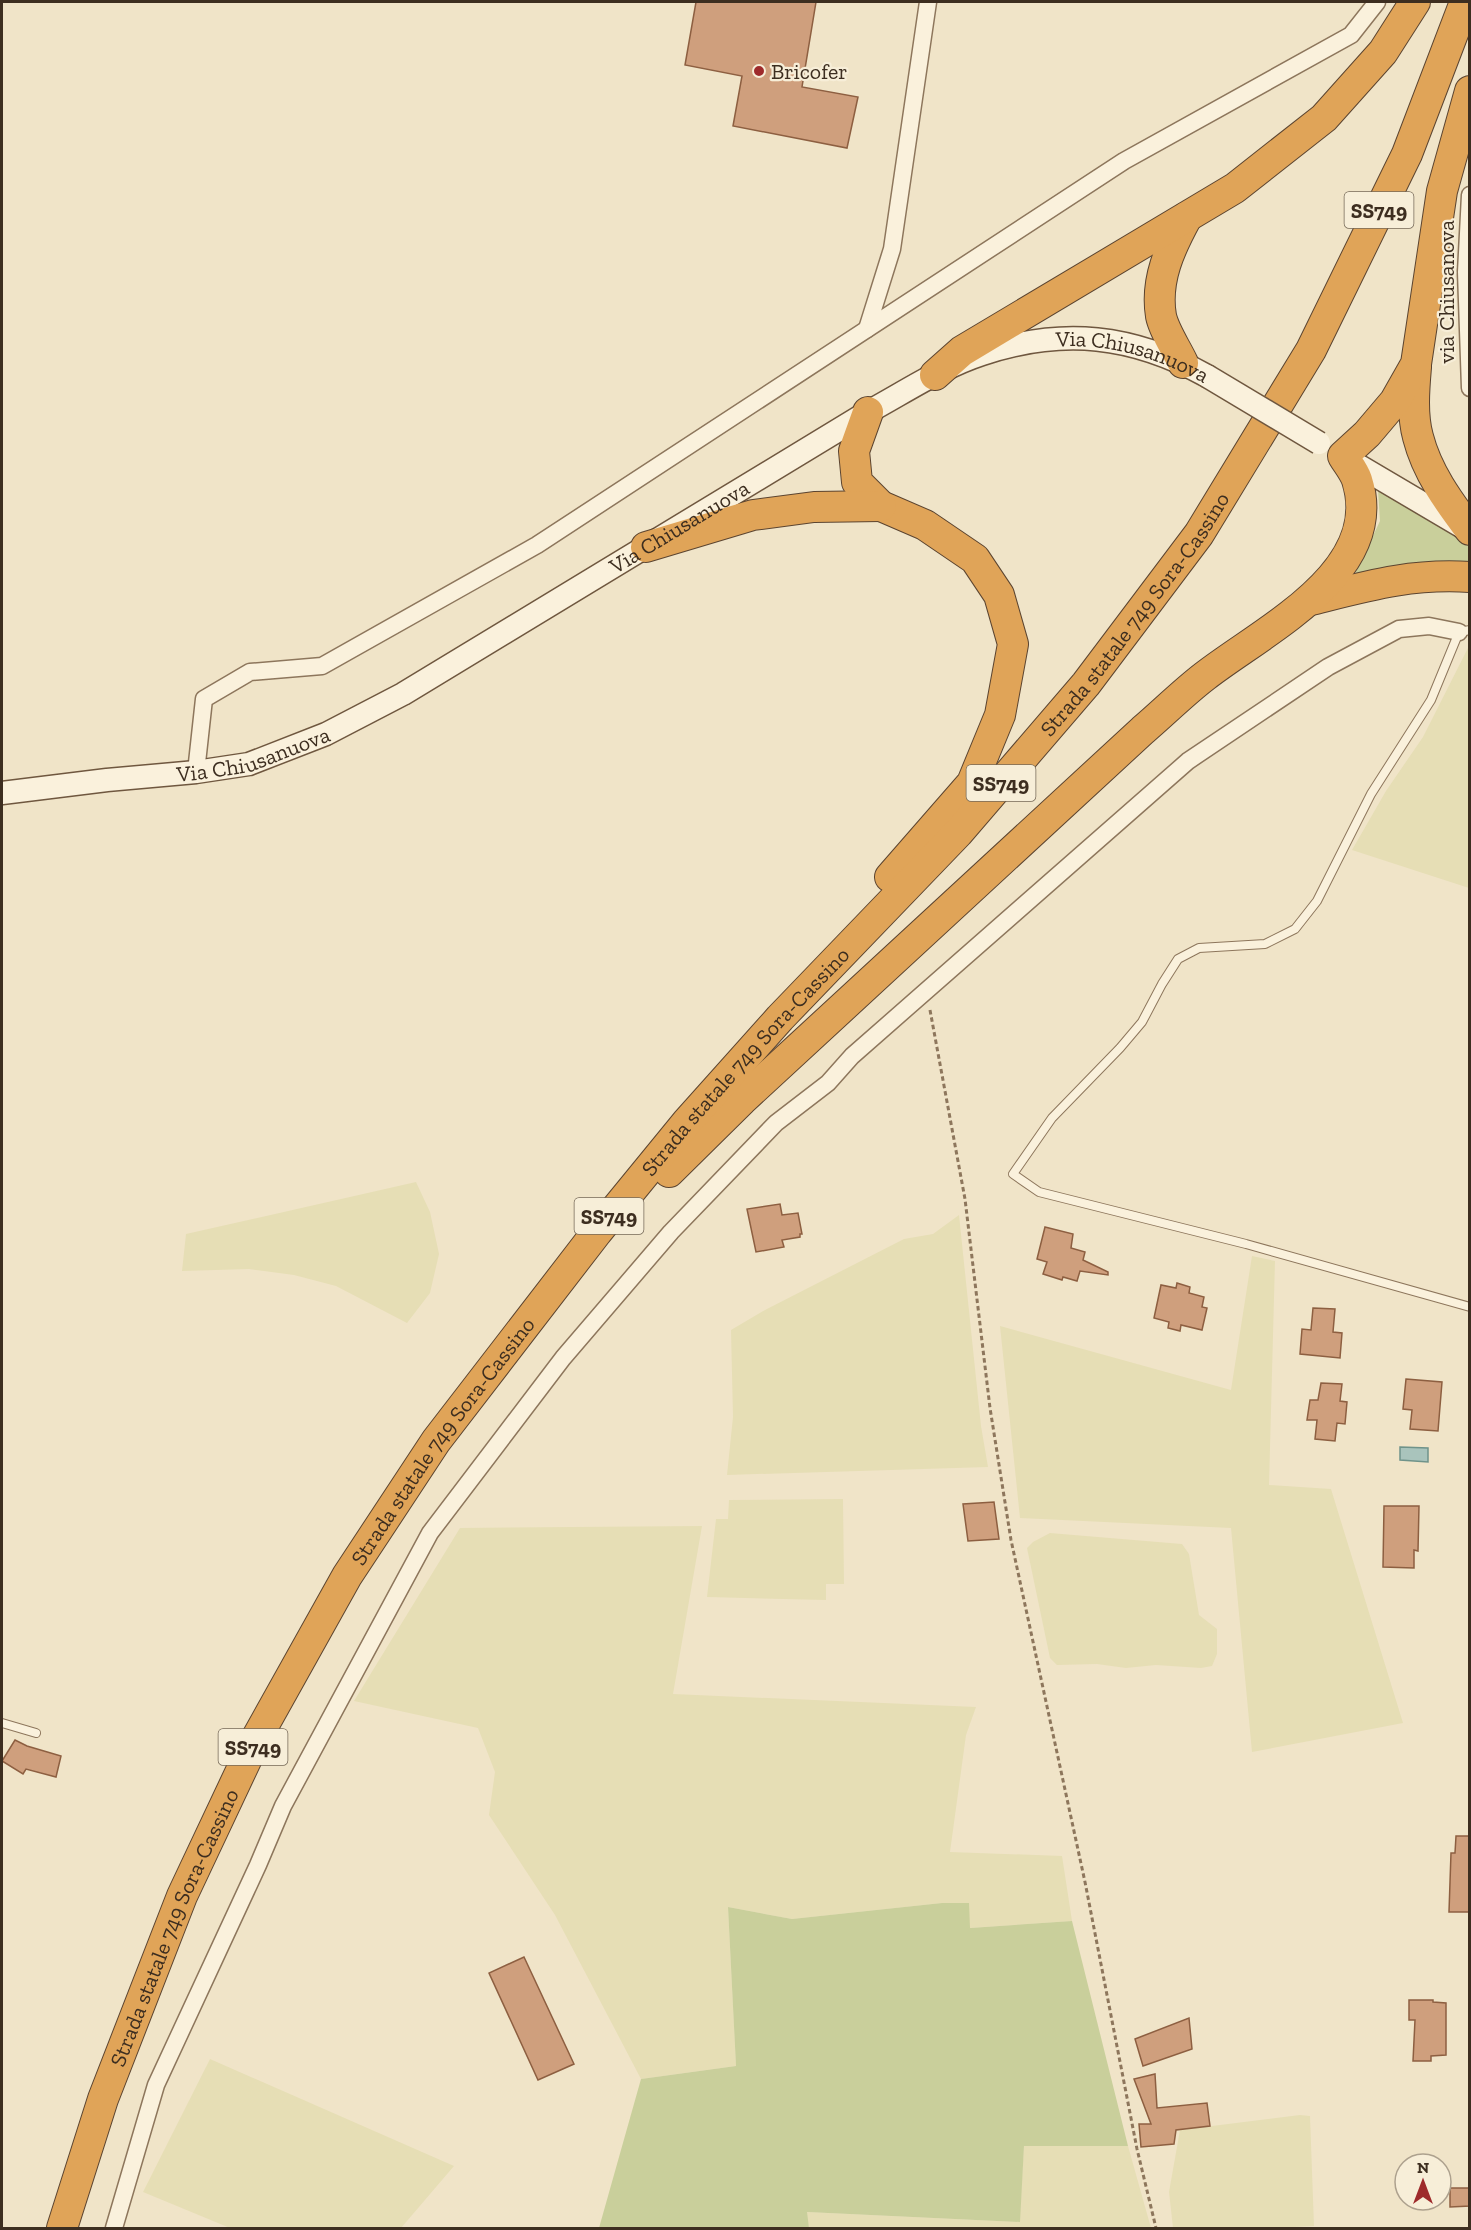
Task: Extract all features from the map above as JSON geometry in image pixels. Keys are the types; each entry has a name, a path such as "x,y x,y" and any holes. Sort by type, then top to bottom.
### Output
{"highway":[{"path":"935,375 962,351 1235,188 1324,118 1383,52 1415,2"},
{"name":"Strada statale 749 Sora-Cassino","path":"62,2229 103,2099 182,1896 256,1739 346,1575 436,1441 534,1312 687,1122 780,1018 958,833 1086,684 1199,534 1311,350 1407,154 1465,2"},
{"path":"1470,91 1442,191 1416,364 1414,402 1417,436 1431,471 1447,499 1470,531"},
{"path":"1187,217 1171,246 1160,282 1162,317 1195,370"},
{"path":"534,1312 575,1282 679,1160 710,1130 1134,738 1204,676 1311,600 1332,576 1353,545 1360,522 1362,506 1356,478 1331,450 1367,434 1395,400 1416,364"},
{"path":"687,1122 730,1057 972,783 1000,715 1012,644 999,596 975,559 925,525 881,506 857,482 854,451 868,412"},
{"path":"645,547 753,515 814,507 881,506"},
{"path":"1311,600 1393,580 1444,576 1470,577"}],"street":[{"path":"867,329 892,249 928,2"},
{"path":"196,772 204,699 250,672 322,666 537,545 1124,161 1351,35 1377,2"},
{"name":"via Chiusanova","path":"1470,195 1466,272 1470,388"},
{"name":"Via Chiusanuova","path":"2,793 249,764 326,734 403,694 868,412 935,375 981,354 1025,342 1069,338 1110,340 1149,349 1195,370 1470,531"},
{"path":"114,2229 156,2085 283,1806 430,1533 563,1358 671,1232 776,1124 828,1083 852,1056 1197,754 1328,667 1399,629 1429,626 1464,631"}],"lane":[{"path":"1464,631 1431,700 1371,794 1317,901 1295,928 1265,944 1199,948 1178,959 1142,1022 1052,1118 1013,1174 1039,1192 1246,1244 1470,1306"},
{"path":"2,1723 36,1733"}],"path":[{"path":"926,991 965,1199 990,1408 1011,1540 1085,1882 1137,2149 1156,2229"}],"shaded area":[{"path":"1469,646 1469,888 1352,850 1386,791 1423,737"},
{"path":"416,1182 430,1212 439,1254 430,1293 407,1323 336,1286 294,1275 249,1269 182,1271 186,1234"},
{"path":"959,1215 981,1426 988,1467 727,1475 733,1417 731,1330 765,1310 904,1239 933,1234"},
{"path":"1252,1256 1275,1261 1269,1485 1331,1489 1403,1723 1252,1752 1231,1528 1020,1518 1000,1326 1231,1390"},
{"path":"843,1499 844,1584 826,1584 826,1600 707,1597 716,1519 728,1519 729,1500"},
{"path":"702,1526 673,1694 976,1707 966,1735 950,1852 1062,1856 1072,1921 969,1928 968,1903 942,1903 792,1919 728,1907 736,2066 641,2079 555,1915 489,1815 495,1772 478,1728 354,1701 460,1528"},
{"path":"1050,1533 1182,1544 1189,1554 1199,1615 1217,1629 1217,1654 1212,1666 1201,1668 1156,1665 1126,1668 1097,1664 1057,1665 1050,1658 1027,1548"},
{"path":"210,2059 454,2166 401,2228 230,2228 143,2192"},
{"path":"1300,2115 1310,2116 1314,2226 1173,2228 1169,2192 1180,2130"},
{"path":"1024,2146 1128,2146 1151,2228 809,2228 806,2212 1019,2222"}],"green space":[{"path":"1378,490 1464,539 1469,545 1469,561 1358,577 1355,574 1380,521"},
{"path":"942,1903 969,1903 970,1928 1072,1921 1128,2146 1024,2146 1020,2222 807,2212 809,2228 599,2228 641,2079 736,2066 728,1907 792,1919"}],"water":[{"path":"1400,1447 1428,1448 1428,1462 1400,1460"}],"building":[{"name":"Bricofer","path":"696,2 816,2 802,87 858,97 847,148 733,126 742,76 685,65"},
{"path":"780,1204 782,1215 798,1213 802,1234 800,1237 782,1240 784,1247 756,1252 747,1209"},
{"path":"1045,1227 1073,1234 1071,1248 1085,1252 1083,1260 1108,1272 1108,1275 1080,1271 1077,1281 1063,1277 1062,1280 1043,1274 1047,1262 1037,1259"},
{"path":"1177,1283 1190,1287 1189,1293 1204,1297 1202,1307 1207,1308 1202,1330 1181,1325 1180,1331 1168,1328 1169,1322 1154,1318 1161,1285 1176,1288"},
{"path":"1313,1308 1335,1309 1333,1332 1342,1333 1340,1358 1300,1354 1302,1329 1311,1330"},
{"path":"1406,1379 1442,1382 1438,1431 1410,1429 1412,1410 1403,1409"},
{"path":"1321,1383 1342,1384 1340,1401 1347,1402 1345,1424 1337,1423 1335,1441 1315,1439 1317,1420 1307,1420 1310,1400 1318,1400"},
{"path":"994,1502 999,1539 968,1541 963,1504"},
{"path":"1384,1506 1419,1506 1418,1551 1414,1550 1414,1568 1383,1567"},
{"path":"15,1740 61,1756 56,1777 26,1769 23,1774 2,1761"},
{"path":"1456,1836 1470,1836 1470,1912 1449,1912 1451,1853 1455,1853"},
{"path":"524,1957 574,2064 538,2080 489,1973"},
{"path":"1409,2000 1433,2000 1433,2002 1446,2003 1446,2055 1431,2056 1431,2061 1413,2061 1415,2020 1409,2020"},
{"path":"1189,2018 1192,2049 1143,2066 1135,2039"},
{"path":"1155,2074 1157,2108 1207,2103 1210,2126 1176,2130 1174,2144 1141,2147 1139,2124 1151,2124 1134,2079"},
{"path":"1453,2188 1470,2188 1470,2206 1453,2207"}],"place":[{"name":"Bricofer","path":"759,71"}]}
